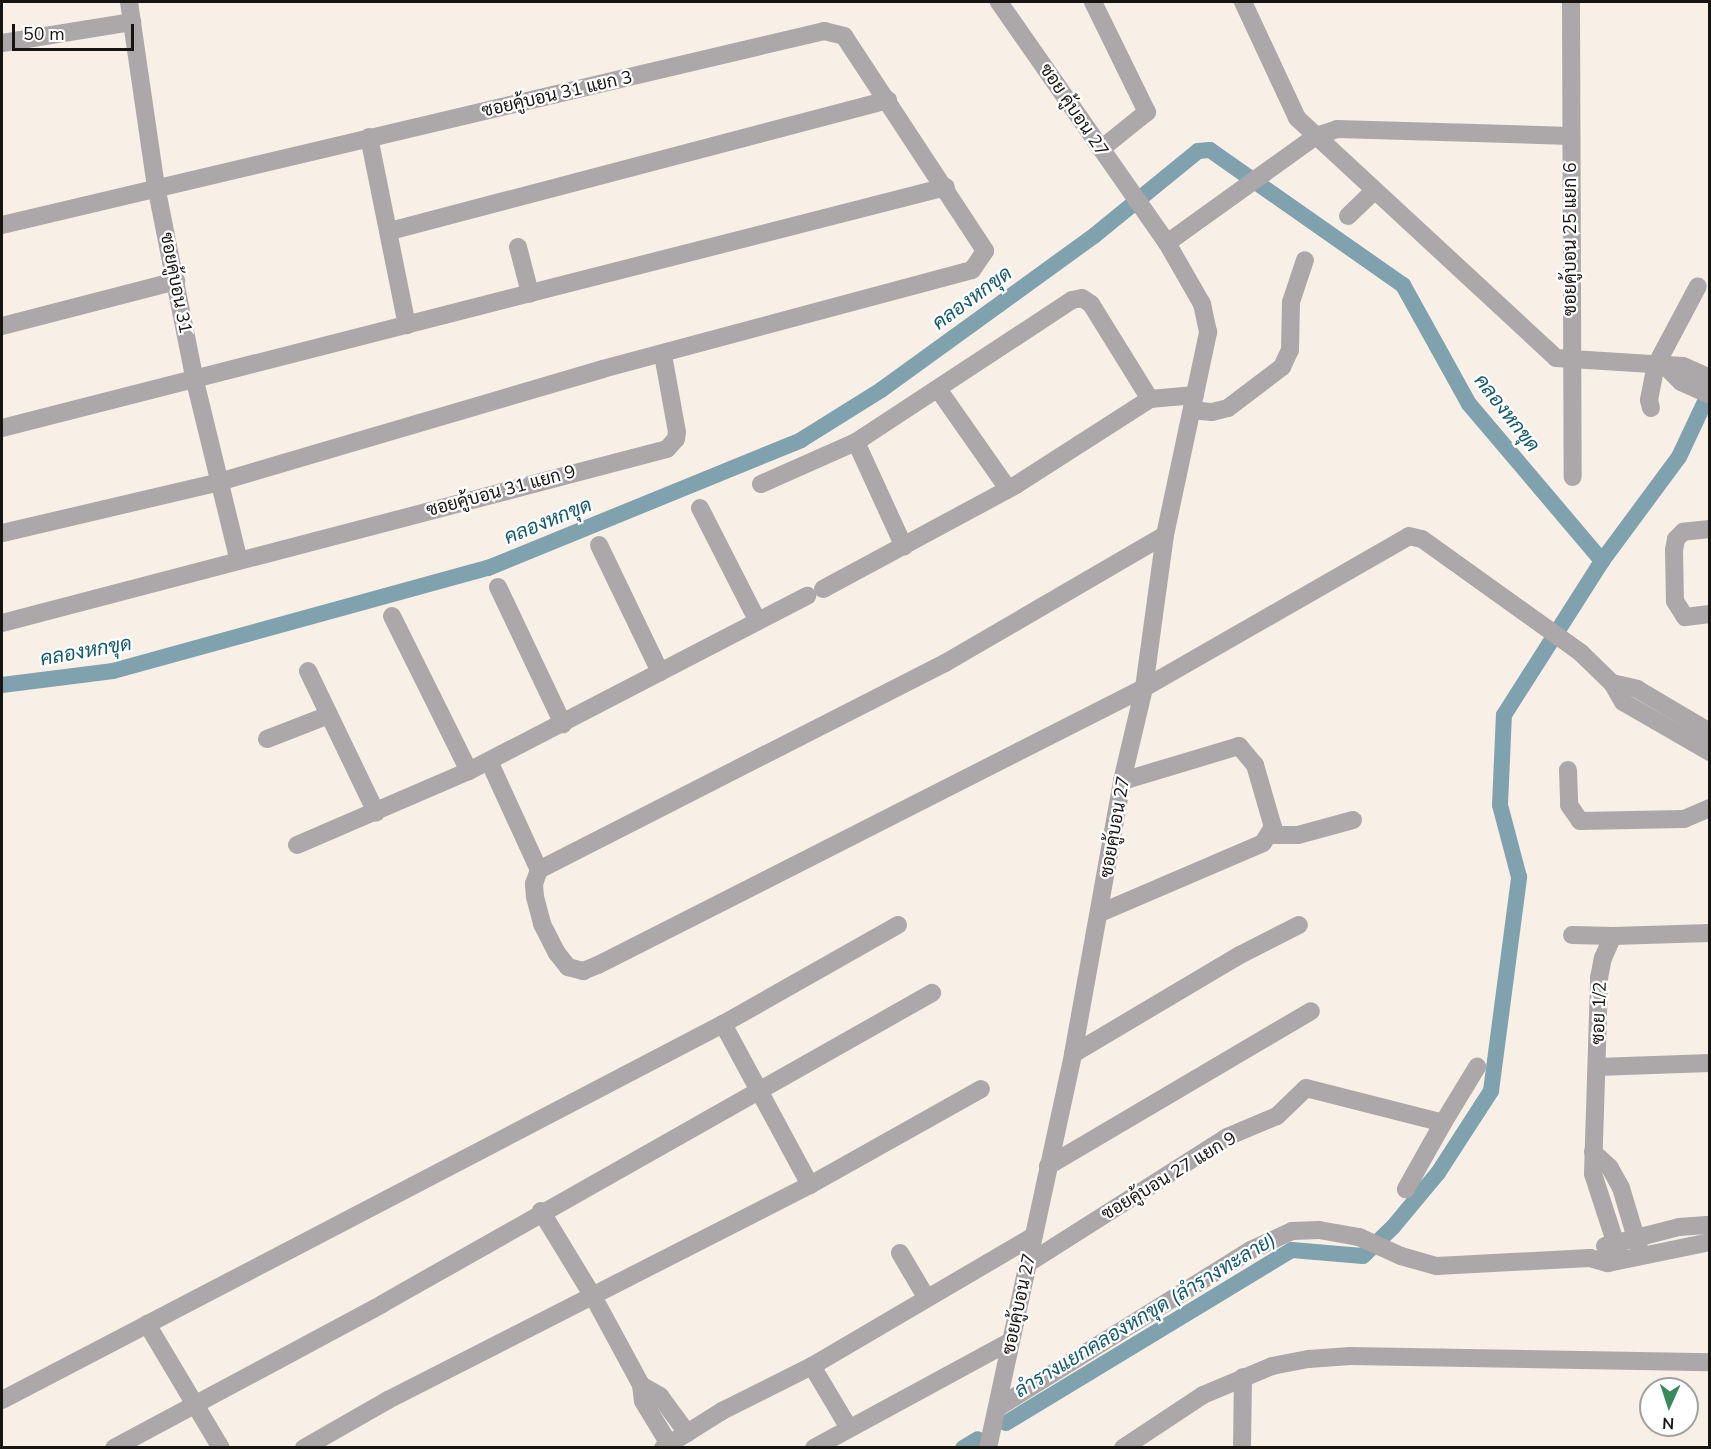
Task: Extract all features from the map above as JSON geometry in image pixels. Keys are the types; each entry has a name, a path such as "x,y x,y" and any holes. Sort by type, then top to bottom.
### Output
{"street":[{"name":"ซอยคู้บอน 31","path":"129,2 156,186 194,378 239,561"},
{"name":"ซอย คู้บอน 27","path":"999,2 1149,219"},
{"path":"1093,2 1147,112 1143,120 1101,149"},
{"path":"1243,2 1286,100 1297,118 1373,192 1556,358 1660,365 1682,374 1710,378"},
{"name":"ซอยคู้บอน 25 แยก 6","path":"1571,2 1570,359 1573,477"},
{"path":"2,44 132,22"},
{"name":"ซอยคู้บอน 31 แยก 3","path":"2,225 156,186 824,31 844,36 910,132 985,251 972,270 663,355"},
{"path":"390,231 888,100"},
{"path":"1167,243 1316,136 1337,129 1570,136"},
{"path":"369,138 390,231 407,325"},
{"path":"2,428 946,187"},
{"path":"1348,216 1373,192"},
{"name":"ซอยคู้บอน 27","path":"988,1448 1073,1054 1122,780 1144,688 1165,535 1208,332 1202,304 1167,243 1149,219"},
{"path":"518,247 530,293"},
{"path":"297,845 470,771 757,620 904,547 1008,489 1150,399 1193,403 1212,412 1228,408 1282,367 1290,350 1291,302 1305,260"},
{"path":"2,326 176,281"},
{"path":"1651,408 1648,400 1660,365 1698,286"},
{"path":"761,484 856,442 1072,300 1082,298 1091,304 1150,399"},
{"path":"2,533 219,482 663,355"},
{"name":"ซอยคู้บอน 31 แยก 9","path":"2,623 668,449 673,446 677,432 663,355"},
{"path":"1682,374 1710,395"},
{"path":"938,389 1008,489"},
{"path":"856,442 904,547"},
{"path":"700,508 757,620"},
{"path":"1710,529 1683,532 1676,539 1674,550 1675,601 1685,617 1710,614"},
{"path":"539,870 945,663 1165,535"},
{"path":"489,761 539,870 534,890 542,924 568,967 583,971 1144,688 1409,536 1422,539 1581,653 1612,683 1623,702 1710,752"},
{"path":"599,544 660,672"},
{"path":"498,587 563,724"},
{"path":"392,616 470,771"},
{"path":"308,671 376,812"},
{"path":"1612,683 1637,689 1710,732"},
{"path":"267,740 329,715"},
{"path":"1100,913 1263,843 1271,835 1271,817 1255,765 1239,746 1122,780"},
{"path":"1568,770 1569,805 1580,821 1684,819 1710,808"},
{"path":"1271,835 1298,836 1353,820"},
{"path":"1073,1054 1240,955 1299,925"},
{"path":"2,1400 723,1024 898,926"},
{"path":"1572,935 1710,933"},
{"name":"ซอย 1/2","path":"1612,936 1599,978 1593,1174 1618,1251"},
{"path":"114,1448 196,1405 757,1088 932,993"},
{"path":"1048,1166 1311,1011"},
{"path":"723,1024 810,1185"},
{"path":"1597,1067 1710,1063"},
{"path":"1406,1189 1477,1067"},
{"name":"ซอยคู้บอน 27 แยก 9","path":"1027,1264 1227,1137 1277,1116 1306,1088 1443,1123"},
{"path":"304,1448 388,1400 594,1298 810,1185 981,1089"},
{"path":"1593,1152 1610,1167 1621,1188 1641,1255"},
{"path":"541,1211 594,1298 641,1385 643,1401 666,1446 812,1366 926,1297 1034,1236"},
{"path":"1618,1251 1636,1237 1679,1227 1710,1225"},
{"path":"997,1408 1272,1239 1292,1231 1319,1230 1359,1237 1401,1256 1437,1266 1582,1259 1602,1247 1641,1255 1710,1242"},
{"path":"900,1253 926,1297"},
{"path":"147,1324 222,1448"},
{"path":"814,1448 1011,1341"},
{"path":"1123,1448 1203,1395 1243,1377 1309,1359 1350,1356 1710,1362"},
{"path":"812,1366 849,1428"},
{"path":"1242,1448 1243,1377"},
{"path":"641,1385 660,1396 687,1433"}],"waterway":[{"name":"คลองหกขุด","path":"2,685 113,671 488,568 801,440 881,390 1095,235 1198,151 1210,150 1403,285 1469,404 1602,561 1679,457 1710,391"},
{"name":"ลำรางแยกคลองหกขุด (ลำรางทะลาย)","path":"1006,1423 1292,1250 1363,1256 1393,1227 1438,1173 1491,1091 1519,877 1500,805 1504,715 1602,561"},
{"name":"ลำรางแยกคลองหกขุด (ลำรางทะลาย)","path":"963,1448 978,1439"}]}
